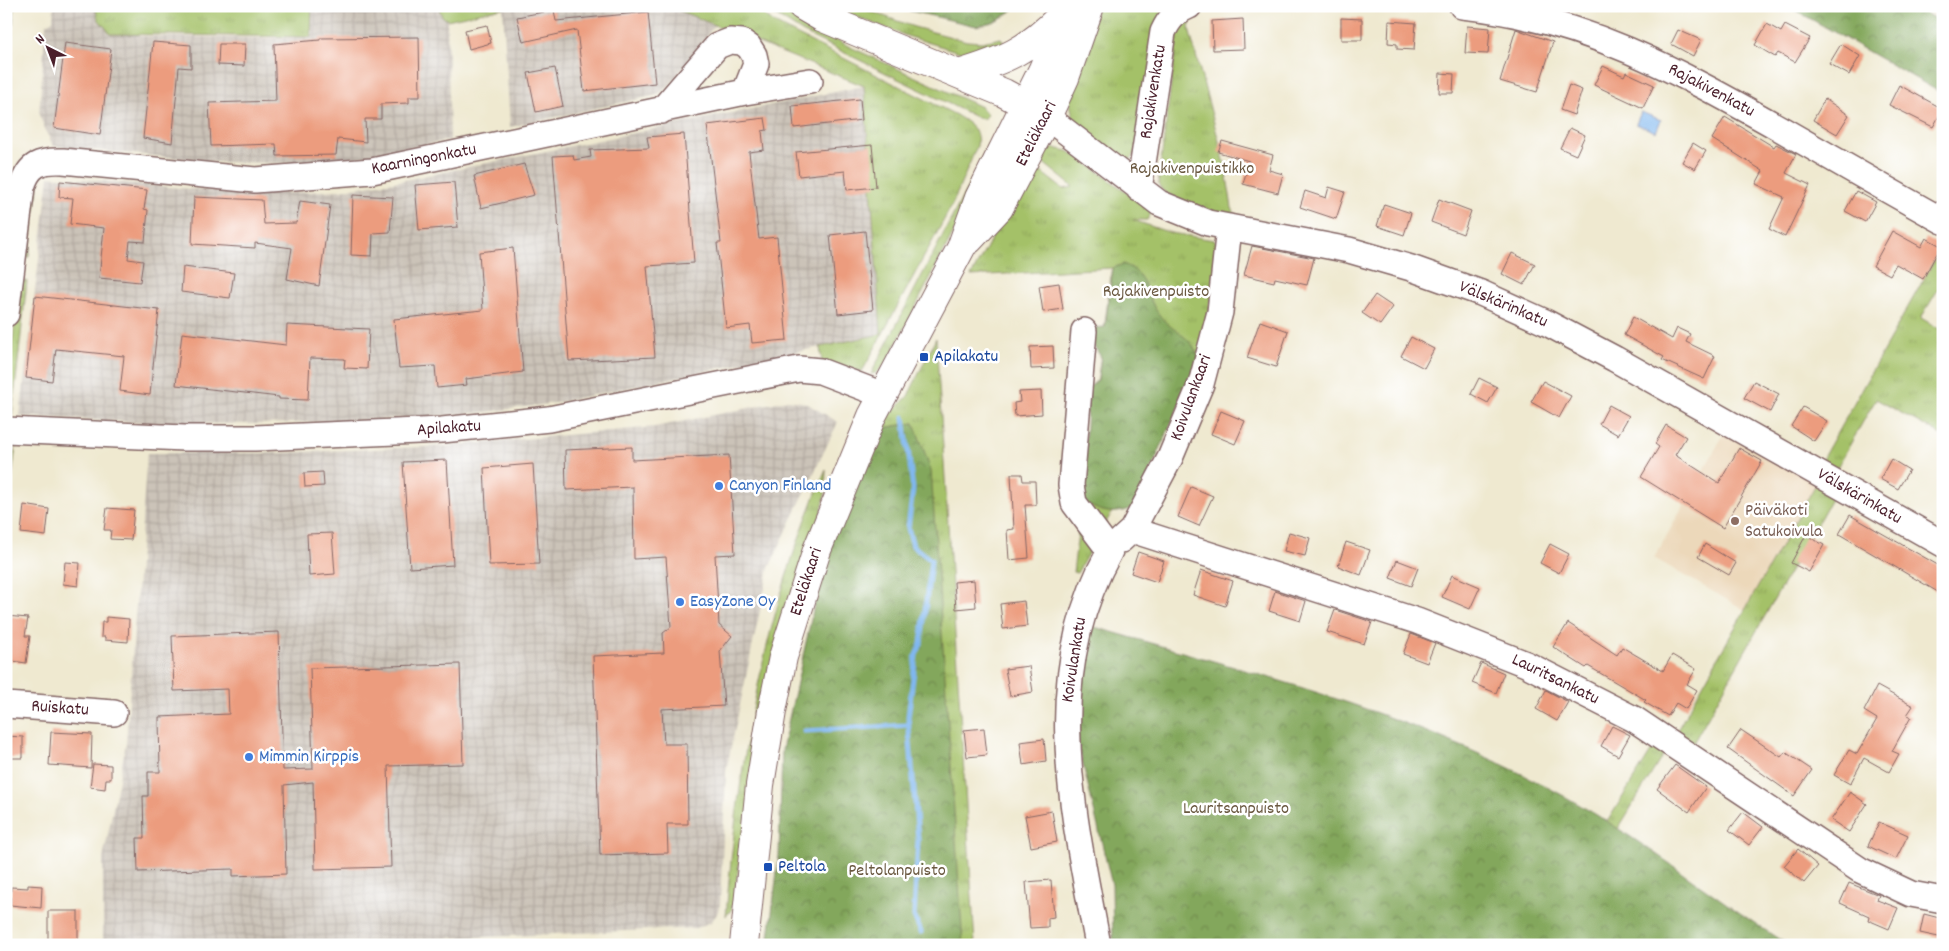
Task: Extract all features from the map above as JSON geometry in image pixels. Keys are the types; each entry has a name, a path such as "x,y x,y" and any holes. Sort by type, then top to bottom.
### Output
{"main road":[{"path":"802,6 821,17 959,74 1037,110"},
{"path":"959,74 997,63 1015,55 1075,7"},
{"name":"Eteläkaari","path":"744,945 760,785 783,656 817,550 846,476 883,395 961,248 999,208 1075,7"}],"street":[{"name":"Rajakivenkatu","path":"1139,189 1163,32 1176,13 1189,6"},
{"name":"Rajakivenkatu","path":"1462,6 1529,16 1631,50 1748,110 1943,221"},
{"path":"661,111 717,46 730,40 742,42 749,47 754,56 756,64 745,92"},
{"name":"Kaarningonkatu","path":"6,314 22,187 26,174 34,166 42,162 63,161 255,180 372,172 745,92 810,81"},
{"name":"Välskärinkatu","path":"1037,110 1160,203 1208,223 1229,228 1278,234 1349,250 1411,268 1481,293 1545,322 1615,359 1943,544"},
{"name":"Koivulankaari","path":"1110,551 1132,530 1170,458 1200,384 1220,312 1229,228"},
{"path":"1084,331 1071,485 1074,503 1110,551"},
{"name":"Apilakatu","path":"6,430 184,438 255,438 442,430 549,419 799,368 820,371 883,395"},
{"name":"Lauritsankatu","path":"1132,530 1417,620 1526,664 1634,719 1860,870 1911,894 1943,900"},
{"name":"Koivulankatu","path":"1098,945 1069,772 1066,736 1072,657 1077,633 1100,570 1110,551"},
{"name":"Ruiskatu","path":"6,705 114,713"}],"shaded area":[{"path":"54,6 95,6 98,19 140,36 262,38 310,37 312,6 438,6 442,16 447,20 450,140 360,157 283,163 216,162 53,146 39,115 46,24 53,20"},
{"path":"511,6 680,6 717,22 668,87 657,95 510,127 503,8"},
{"path":"864,86 881,334 555,403 486,412 373,420 259,424 152,423 20,416 49,176 191,189 288,193 340,190 400,181"},
{"path":"788,400 806,403 838,422 769,568 726,771 720,904 717,914 711,922 696,928 294,945 103,945 103,859 126,744 147,453 275,453 449,446 655,427"},
{"name":"Päiväkoti Satukoivula","path":"1725,432 1816,484 1745,610 1654,558"}],"green space":[{"path":"6,6 15,6 6,80"},
{"path":"95,6 312,6 311,37 111,34 98,19"},
{"path":"438,6 511,6 447,20 442,16"},
{"path":"668,6 753,6 774,23 956,115 973,127 977,135 977,146 953,203 862,372 822,362 820,347 881,334 864,86"},
{"path":"761,6 777,6 848,46 981,107 988,115 983,119 978,118 802,32"},
{"path":"827,6 856,6 914,27 967,41 982,42 1001,38 1008,51 976,57 907,36"},
{"path":"889,6 1017,6 1008,14 993,22 976,26"},
{"path":"1097,6 1169,6 1135,154 1129,161 1124,163 1079,126 1073,116 1069,100"},
{"path":"1788,6 1912,6 1943,23 1943,94"},
{"name":"Rajakivenpuistikko","path":"1194,16 1198,16 1191,20 1189,29 1225,164 1232,208 1235,214 1241,217 1208,210 1182,201 1171,196 1158,184 1178,31 1180,25"},
{"path":"988,144 996,146 987,168 886,364 876,373 871,374 978,167"},
{"name":"Rajakivenpuisto","path":"1054,148 1068,151 1080,158 1152,211 1147,220 1133,220 1171,233 1217,242 1218,268 1199,359 1193,346 1154,439 1077,573 1073,572 1112,268 971,276 1029,171 1036,168 1063,189 1073,187 1035,156"},
{"path":"39,180 29,257 23,257 31,190"},
{"path":"1943,245 1943,281 1921,318 1943,331 1943,436 1876,399 1835,471 1820,463"},
{"path":"1123,264 1131,268 1142,279 1158,313 1168,325 1186,338 1196,351 1199,359 1135,507 1121,512 1108,512 1101,511 1082,501 1088,388 1098,380 1101,357 1092,343 1092,328 1105,327 1113,268"},
{"path":"20,281 27,281 12,416 6,409 6,394"},
{"path":"936,338 975,944 947,945 914,423 883,428 889,416 908,396"},
{"name":"Peltolanpuisto","path":"914,423 931,470 963,944 775,945 769,937 779,855 782,750 826,552 864,458 883,428"},
{"path":"16,446 8,506 6,471"},
{"path":"826,470 825,496 739,865 732,909 726,916 738,802 757,688 786,577 804,523"},
{"path":"1816,484 1834,494 1692,745 1675,734"},
{"name":"Lauritsanpuisto","path":"1091,626 1325,695 1439,737 1495,761 1582,806 1642,844 1788,945 1113,945 1112,885 1078,744 1076,695"},
{"path":"1655,745 1665,752 1618,829 1607,822"}],"water":[{"path":"1641,112 1661,120 1656,132 1636,124"}],"building":[{"path":"554,10 556,21 648,12 655,83 584,91 577,30 523,42 517,17"},
{"path":"1341,18 1362,19 1362,40 1341,40"},
{"path":"1243,19 1244,49 1213,50 1212,21"},
{"path":"1389,21 1416,23 1414,50 1397,49 1397,44 1388,43"},
{"path":"1767,24 1781,32 1785,25 1810,38 1795,62 1778,53 1775,57 1755,45"},
{"path":"487,25 491,43 469,49 465,30"},
{"path":"1467,26 1490,28 1488,54 1465,53"},
{"path":"1516,29 1553,42 1537,92 1500,81"},
{"path":"1678,30 1701,40 1693,56 1671,44"},
{"path":"419,37 420,97 409,97 409,103 381,104 381,119 365,119 366,142 338,139 336,155 277,156 276,144 211,146 209,103 276,101 274,44 320,40 320,38"},
{"path":"153,42 191,45 191,68 179,67 172,143 143,138"},
{"path":"65,43 111,49 100,135 54,128"},
{"path":"219,44 245,44 244,66 218,65"},
{"path":"1841,44 1860,56 1849,75 1829,64"},
{"path":"1603,66 1624,76 1626,72 1654,85 1643,108 1594,85"},
{"path":"555,68 563,106 536,112 528,73"},
{"path":"1440,73 1454,74 1453,93 1439,93"},
{"path":"1569,85 1582,90 1574,115 1560,110"},
{"path":"1899,85 1943,109 1933,127 1889,105"},
{"path":"860,99 862,120 794,128 792,106"},
{"path":"1825,99 1849,115 1837,134 1813,120"},
{"path":"1725,117 1774,147 1776,144 1796,154 1786,173 1810,185 1785,237 1769,229 1784,197 1756,184 1763,171 1712,139"},
{"path":"765,118 767,130 762,131 764,150 749,152 759,239 777,237 787,340 752,343 750,325 726,328 717,243 721,243 707,125"},
{"path":"1570,128 1585,135 1576,155 1560,148"},
{"path":"684,134 694,263 647,266 655,357 569,361 553,156 573,155 574,160 591,157 590,150 649,148 647,137"},
{"path":"1222,141 1273,155 1269,170 1283,174 1278,193 1243,184 1249,161 1218,152"},
{"path":"1693,143 1706,151 1695,169 1682,162"},
{"path":"872,145 876,187 847,190 845,171 799,176 796,152"},
{"path":"524,164 534,195 481,208 474,176"},
{"path":"60,181 147,190 144,209 148,210 145,242 130,241 128,259 143,261 140,282 99,278 104,228 70,224 73,198 59,197"},
{"path":"454,182 458,227 419,230 415,185"},
{"path":"1329,187 1345,192 1336,219 1300,207 1305,191 1326,198"},
{"path":"1856,191 1876,202 1865,222 1845,211"},
{"path":"353,195 393,197 390,232 373,233 372,256 351,255"},
{"path":"194,197 262,200 264,224 296,223 300,201 330,205 319,286 287,279 292,248 255,243 255,248 192,244"},
{"path":"1439,199 1471,211 1463,234 1431,222"},
{"path":"1384,204 1411,213 1404,235 1377,226"},
{"path":"865,231 873,310 838,314 830,235"},
{"path":"1892,231 1921,247 1926,238 1941,246 1923,279 1896,264 1890,275 1873,266"},
{"path":"1252,246 1314,258 1307,285 1275,278 1274,282 1244,275"},
{"path":"513,248 523,372 466,379 467,385 437,388 435,366 399,368 394,319 483,310 479,252"},
{"path":"1512,253 1535,264 1524,285 1502,274"},
{"path":"183,267 234,273 230,298 181,292"},
{"path":"1059,283 1063,309 1043,312 1039,286"},
{"path":"1375,295 1393,307 1380,325 1362,313"},
{"path":"35,296 159,310 150,395 120,391 124,356 56,349 52,381 26,378"},
{"path":"1633,317 1672,339 1677,328 1690,334 1686,342 1715,356 1704,379 1662,360 1664,357 1624,335"},
{"path":"1260,321 1288,331 1276,367 1247,358"},
{"path":"287,325 369,329 367,369 344,368 345,359 310,358 308,400 279,399 279,397 176,385 182,333 286,345"},
{"path":"1411,337 1434,349 1424,368 1401,356"},
{"path":"1053,346 1054,368 1031,369 1030,347"},
{"path":"1479,378 1497,387 1488,403 1471,394"},
{"path":"1543,381 1571,396 1559,418 1531,402"},
{"path":"1754,381 1779,394 1770,412 1744,398"},
{"path":"1041,391 1042,414 1015,416 1014,403 1020,402 1019,392"},
{"path":"1609,405 1629,416 1618,435 1599,424"},
{"path":"1803,407 1827,421 1814,441 1791,426"},
{"path":"1221,411 1245,421 1235,444 1211,434"},
{"path":"1666,425 1686,437 1675,455 1719,483 1739,448 1762,461 1723,528 1641,477 1659,447 1655,444"},
{"path":"632,447 632,460 729,455 735,554 715,555 719,625 732,636 720,651 724,706 662,709 664,744 687,744 688,824 667,824 668,853 600,855 593,656 664,653 663,633 671,627 666,557 634,559 633,487 566,490 565,450"},
{"path":"1891,459 1909,470 1898,489 1880,479"},
{"path":"447,460 453,565 410,568 403,462"},
{"path":"533,464 539,564 489,565 484,468"},
{"path":"323,472 324,486 305,487 304,473"},
{"path":"1011,474 1022,474 1023,481 1035,481 1036,505 1025,505 1029,558 1009,560 1007,530 1014,529"},
{"path":"1191,487 1213,496 1199,526 1178,517"},
{"path":"24,505 49,509 46,536 21,533"},
{"path":"107,508 134,510 131,540 110,539 111,530 104,530"},
{"path":"1850,515 1943,568 1943,595 1839,534"},
{"path":"1289,532 1310,538 1305,556 1284,551"},
{"path":"332,533 335,574 309,576 307,534"},
{"path":"1806,535 1824,545 1809,572 1791,563"},
{"path":"1346,542 1370,550 1361,575 1338,566"},
{"path":"1550,544 1569,554 1559,573 1540,563"},
{"path":"1705,544 1736,563 1729,575 1698,557"},
{"path":"1138,552 1164,561 1157,582 1131,573"},
{"path":"1397,560 1418,568 1411,586 1390,578"},
{"path":"65,562 80,563 78,586 63,584"},
{"path":"1201,570 1233,581 1225,606 1193,595"},
{"path":"1452,575 1480,587 1470,609 1442,597"},
{"path":"974,580 976,607 956,609 954,582"},
{"path":"1275,591 1306,601 1300,621 1269,611"},
{"path":"1024,601 1027,626 1003,629 1000,604"},
{"path":"1335,610 1372,622 1364,644 1327,632"},
{"path":"6,616 28,618 25,636 30,636 26,663 6,660"},
{"path":"106,617 129,619 128,642 105,640 105,637 101,637 102,622 106,622"},
{"path":"1568,623 1617,655 1622,647 1663,671 1672,655 1696,669 1687,684 1697,690 1686,709 1676,703 1668,716 1644,702 1646,700 1588,666 1586,668 1553,647"},
{"path":"279,632 283,770 313,769 310,668 460,664 463,764 388,766 391,867 315,869 313,782 284,785 286,874 233,876 233,869 138,872 137,838 144,838 143,796 148,796 148,772 160,772 159,717 229,714 228,689 174,691 172,636"},
{"path":"1411,634 1435,643 1427,663 1403,654"},
{"path":"1481,663 1504,673 1496,693 1472,683"},
{"path":"1029,666 1033,692 1010,696 1005,669"},
{"path":"1877,686 1913,706 1907,715 1911,717 1892,751 1899,754 1889,772 1864,758 1850,784 1834,775 1849,750 1857,754 1877,719 1864,711"},
{"path":"1546,690 1568,702 1557,721 1536,709"},
{"path":"1612,726 1630,735 1618,756 1601,746"},
{"path":"984,728 987,755 967,757 964,730"},
{"path":"1741,730 1781,757 1785,752 1812,770 1794,796 1728,749"},
{"path":"51,732 92,734 91,768 49,765"},
{"path":"6,736 23,737 23,758 6,758"},
{"path":"1044,739 1046,761 1023,765 1020,742"},
{"path":"93,764 111,765 111,779 106,779 105,789 90,787"},
{"path":"1675,765 1706,787 1689,812 1657,789"},
{"path":"1850,792 1867,804 1849,832 1831,820"},
{"path":"1052,811 1057,842 1031,847 1025,816"},
{"path":"1743,812 1763,827 1749,845 1729,830"},
{"path":"1879,822 1908,835 1896,859 1868,846"},
{"path":"1798,849 1818,866 1804,883 1784,866"},
{"path":"1051,880 1054,917 1048,918 1048,927 1030,928 1026,882"},
{"path":"1849,883 1879,895 1877,900 1898,908 1889,929 1868,920 1869,916 1840,903"},
{"path":"28,885 42,886 41,908 10,905 11,887 28,888"},
{"path":"48,911 78,911 78,945 48,945"},
{"path":"1924,914 1943,919 1943,938 1920,933"}],"waterway":[{"path":"904,417 913,489 908,528 913,546 931,560 921,644 916,655 908,717 918,839 914,916 921,932"},
{"path":"804,731 909,725"}],"place":[{"name":"Apilakatu","path":"924,357"},
{"name":"Canyon Finland","path":"719,486"},
{"name":"Päiväkoti Satukoivula","path":"1735,521"},
{"name":"EasyZone Oy","path":"680,602"},
{"name":"Mimmin Kirppis","path":"249,757"},
{"name":"Peltola","path":"768,867"}]}
